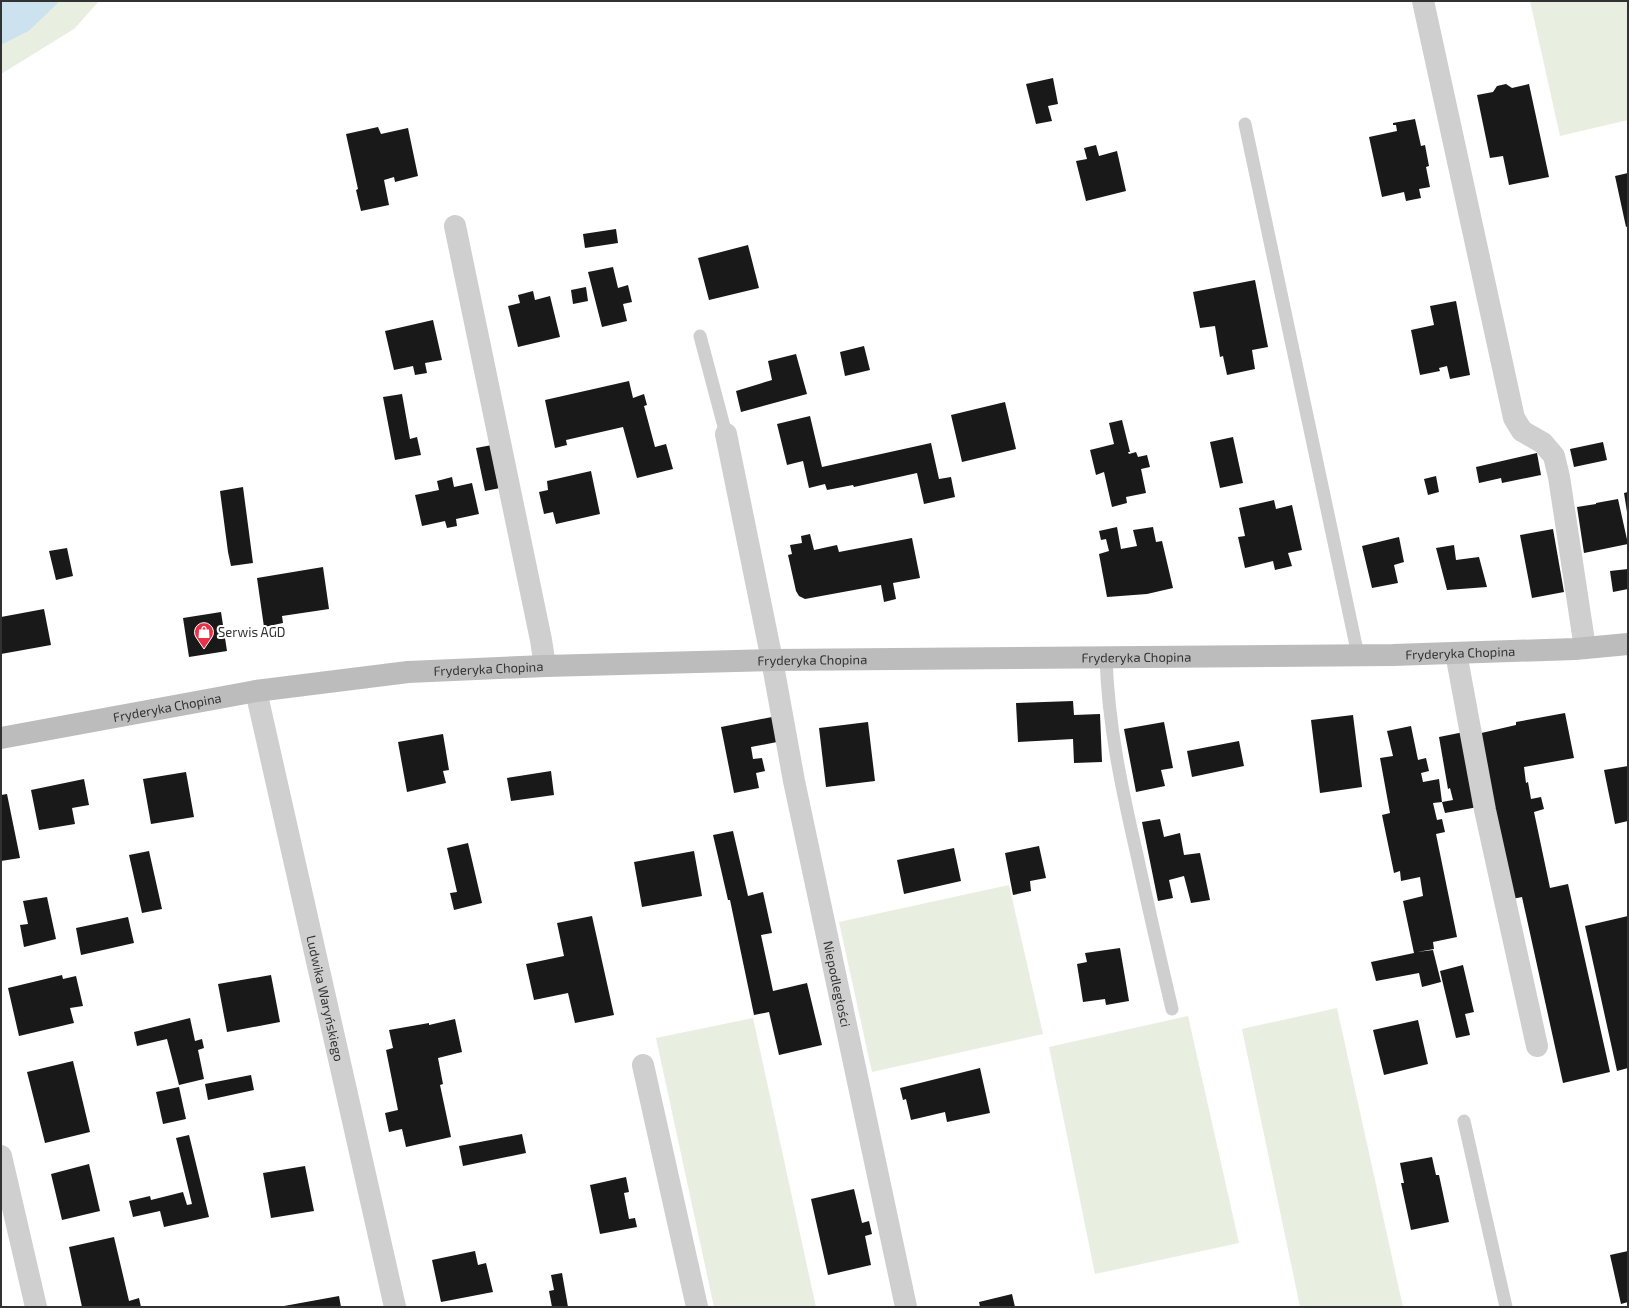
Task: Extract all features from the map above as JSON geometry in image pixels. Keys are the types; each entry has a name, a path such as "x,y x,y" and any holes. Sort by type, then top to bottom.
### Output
{"main road":[{"name":"Fryderyka Chopina","path":"1,738 256,691 408,672 545,666 772,660 1358,656 1585,648 1628,644"}],"street":[{"path":"1423,1 1514,418 1522,431 1543,443 1554,456 1559,477 1585,648"},
{"path":"455,226 541,640 545,666"},
{"name":"Niepodległości","path":"726,434 772,660 794,781 906,1307"},
{"path":"1456,653 1484,810 1537,1046"},
{"name":"Ludwika Waryńskiego","path":"256,691 395,1307"},
{"path":"643,1065 697,1307"},
{"path":"1,1156 36,1307"}],"lane":[{"path":"1245,124 1358,656"},
{"path":"700,336 726,434"},
{"path":"1106,657 1106,680 1113,742 1126,808 1172,1009"},
{"path":"1464,1121 1506,1307"}],"shaded area":[{"path":"60,1 99,1 74,29 1,74 1,45 29,31"},
{"path":"1530,1 1628,1 1628,120 1560,136"},
{"path":"1009,885 1043,1034 872,1072 839,922"},
{"path":"1337,1008 1403,1307 1300,1307 1242,1029"},
{"path":"1188,1016 1239,1243 1095,1274 1049,1047"},
{"path":"753,1018 816,1307 714,1307 656,1038"}],"water":[{"path":"1,1 60,1 29,31 1,45"}],"building":[{"path":"1053,78 1058,104 1048,106 1052,121 1036,124 1026,84"},
{"path":"1506,84 1512,88 1529,84 1549,177 1509,185 1503,156 1490,158 1477,95 1493,92 1497,86"},
{"path":"1415,119 1421,146 1425,145 1429,166 1426,167 1430,187 1419,189 1421,198 1406,201 1404,192 1382,197 1369,137 1397,131 1396,125 1393,125 1393,123"},
{"path":"378,127 381,134 408,128 418,176 395,182 394,177 384,180 389,205 361,211 356,190 358,189 346,134"},
{"path":"1096,145 1099,156 1117,151 1126,191 1086,201 1076,161 1087,159 1084,148"},
{"path":"1628,173 1628,226 1626,227 1615,176"},
{"path":"616,229 618,243 585,248 583,234"},
{"path":"748,245 759,288 709,300 698,258"},
{"path":"613,267 618,288 628,285 632,302 623,304 627,321 602,327 588,272"},
{"path":"1255,280 1268,347 1252,350 1255,369 1227,375 1223,356 1220,357 1215,326 1200,328 1193,292"},
{"path":"586,287 588,301 573,304 571,290"},
{"path":"533,291 535,300 550,296 560,337 518,347 508,306 520,303 518,295"},
{"path":"1456,301 1470,375 1450,379 1447,366 1439,368 1440,371 1420,375 1411,330 1434,325 1430,306"},
{"path":"433,320 442,360 425,363 427,373 415,375 413,366 394,370 385,331"},
{"path":"864,346 870,370 845,376 840,352"},
{"path":"796,354 807,394 741,412 736,391 772,380 768,361"},
{"path":"629,381 633,398 644,394 647,405 644,406 655,447 666,444 673,469 637,478 623,427 566,440 567,445 555,448 545,400"},
{"path":"402,394 410,439 417,437 421,455 395,460 383,397"},
{"path":"1005,402 1016,449 962,462 951,415"},
{"path":"810,416 822,467 931,443 939,479 951,477 955,497 924,504 917,473 854,487 853,485 827,490 825,484 809,488 803,461 787,465 777,424"},
{"path":"1122,420 1130,452 1128,452 1129,454 1136,452 1138,457 1147,455 1150,467 1141,469 1146,493 1126,497 1127,503 1112,507 1104,472 1096,475 1090,450 1114,444 1109,423"},
{"path":"1233,437 1243,483 1220,488 1210,442"},
{"path":"1603,442 1607,460 1574,467 1570,449"},
{"path":"492,445 500,488 485,491 476,448"},
{"path":"1537,453 1541,475 1502,483 1501,478 1479,483 1476,467"},
{"path":"591,471 600,514 556,524 553,512 544,514 539,492 548,490 547,481"},
{"path":"1436,476 1439,492 1428,495 1424,479"},
{"path":"452,477 454,487 472,483 479,514 456,519 457,526 447,528 445,521 422,526 415,495 439,490 437,481"},
{"path":"243,487 253,563 231,566 220,491"},
{"path":"1628,492 1628,512 1627,512 1624,493"},
{"path":"1618,499 1628,544 1584,553 1577,507"},
{"path":"1274,500 1276,509 1292,505 1302,550 1288,553 1292,566 1275,570 1273,561 1245,568 1238,537 1245,536 1239,508"},
{"path":"1117,527 1121,549 1137,546 1133,530 1153,527 1156,542 1162,541 1173,588 1147,594 1107,597 1099,554 1109,551 1106,539 1101,540 1099,531"},
{"path":"1553,529 1564,592 1532,598 1520,535"},
{"path":"810,534 814,550 837,545 839,552 912,538 920,578 893,583 896,599 884,602 881,585 805,599 799,596 796,591 788,555 792,554 790,545 802,543 801,536"},
{"path":"1399,537 1404,562 1394,565 1398,583 1372,588 1362,546"},
{"path":"1454,545 1456,560 1479,557 1487,587 1447,590 1436,548"},
{"path":"67,548 73,576 56,580 49,551"},
{"path":"323,567 329,609 282,616 283,623 264,627 257,578"},
{"path":"1628,569 1628,589 1613,592 1610,571"},
{"path":"44,609 51,645 1,654 1,617"},
{"path":"221,612 227,651 189,657 183,618"},
{"path":"1073,701 1074,715 1100,714 1102,762 1074,763 1073,739 1018,742 1016,703"},
{"path":"1565,713 1574,758 1524,767 1526,783 1528,782 1531,799 1541,797 1544,809 1534,812 1550,888 1568,884 1610,1072 1563,1083 1522,897 1512,899 1477,734 1516,725 1516,722"},
{"path":"1353,715 1362,787 1320,793 1311,720"},
{"path":"772,717 777,742 751,747 753,759 762,758 765,771 756,773 759,788 734,793 721,727"},
{"path":"868,722 875,781 826,787 819,728"},
{"path":"1164,722 1173,768 1161,770 1165,786 1136,792 1124,729"},
{"path":"1411,726 1418,760 1426,758 1429,771 1421,773 1423,782 1439,779 1442,802 1433,803 1437,820 1442,819 1445,832 1436,834 1457,937 1433,942 1434,949 1417,952 1433,950 1441,982 1422,987 1419,973 1376,981 1371,962 1414,953 1403,901 1423,896 1420,877 1401,881 1400,871 1394,873 1382,815 1390,813 1380,758 1393,756 1387,731"},
{"path":"1464,732 1478,807 1445,813 1442,802 1453,800 1450,788 1448,789 1439,737"},
{"path":"443,734 449,770 443,771 446,783 407,792 398,742"},
{"path":"1239,741 1244,766 1192,777 1187,751"},
{"path":"1628,766 1628,821 1615,824 1604,770"},
{"path":"551,771 554,795 511,801 507,778"},
{"path":"186,772 194,817 151,824 143,779"},
{"path":"84,779 89,805 72,808 75,824 39,830 31,790"},
{"path":"7,794 20,858 1,861 1,795"},
{"path":"1160,819 1164,837 1180,833 1184,855 1200,853 1210,900 1191,903 1184,876 1169,880 1173,898 1158,901 1142,822"},
{"path":"733,831 748,896 763,892 772,933 761,935 773,991 807,983 822,1045 779,1055 769,1012 754,1015 730,900 728,900 713,835"},
{"path":"468,843 482,903 454,910 450,893 457,892 447,848"},
{"path":"1039,846 1046,878 1030,881 1031,891 1013,895 1005,853"},
{"path":"954,848 961,881 904,894 897,860"},
{"path":"149,851 162,909 142,913 129,855"},
{"path":"694,851 702,896 642,907 634,862"},
{"path":"47,897 56,939 24,947 20,925 28,924 23,901"},
{"path":"592,916 614,1015 575,1023 568,993 534,1000 526,964 564,956 557,923"},
{"path":"1628,916 1628,1068 1617,1071 1585,926"},
{"path":"128,917 134,943 81,955 76,928"},
{"path":"1120,948 1129,1001 1106,1005 1105,999 1083,1002 1077,964 1087,962 1085,953"},
{"path":"1463,965 1474,1012 1465,1014 1470,1035 1456,1038 1440,971"},
{"path":"62,975 63,979 76,976 83,1006 70,1008 74,1023 19,1036 8,988"},
{"path":"271,975 280,1022 227,1032 218,984"},
{"path":"190,1018 195,1041 202,1039 204,1048 198,1050 204,1079 179,1085 167,1039 137,1046 134,1032"},
{"path":"455,1019 462,1052 438,1058 443,1084 440,1085 451,1137 406,1147 402,1129 389,1132 385,1113 398,1110 386,1050 393,1048 389,1030 429,1023 429,1025"},
{"path":"1418,1020 1428,1064 1384,1075 1373,1030"},
{"path":"73,1061 90,1132 45,1143 27,1072"},
{"path":"980,1068 990,1113 947,1122 945,1112 911,1120 906,1099 903,1100 900,1088"},
{"path":"251,1075 254,1090 208,1100 205,1084"},
{"path":"179,1087 186,1119 163,1124 156,1092"},
{"path":"522,1134 526,1153 463,1166 459,1146"},
{"path":"189,1135 209,1217 164,1227 160,1211 133,1217 129,1201 150,1196 151,1200 183,1192 187,1205 192,1204 176,1138"},
{"path":"1432,1157 1436,1175 1439,1175 1449,1222 1411,1230 1401,1183 1404,1183 1400,1163"},
{"path":"89,1164 100,1211 62,1220 51,1174"},
{"path":"305,1166 314,1211 271,1218 263,1173"},
{"path":"626,1177 629,1192 624,1193 629,1219 635,1218 637,1227 600,1234 590,1185"},
{"path":"854,1189 862,1223 869,1221 872,1234 865,1236 871,1265 828,1275 811,1199"},
{"path":"114,1237 129,1301 139,1298 141,1307 82,1307 69,1247"},
{"path":"475,1251 478,1265 486,1263 493,1292 441,1302 432,1260"},
{"path":"1628,1251 1628,1302 1621,1304 1610,1255"},
{"path":"562,1273 568,1307 552,1307 549,1291 554,1290 551,1275"},
{"path":"1012,1294 1015,1307 980,1307 979,1302"},
{"path":"339,1296 341,1307 284,1307 284,1306"}],"place":[{"name":"Serwis AGD","path":"204,649"}]}
